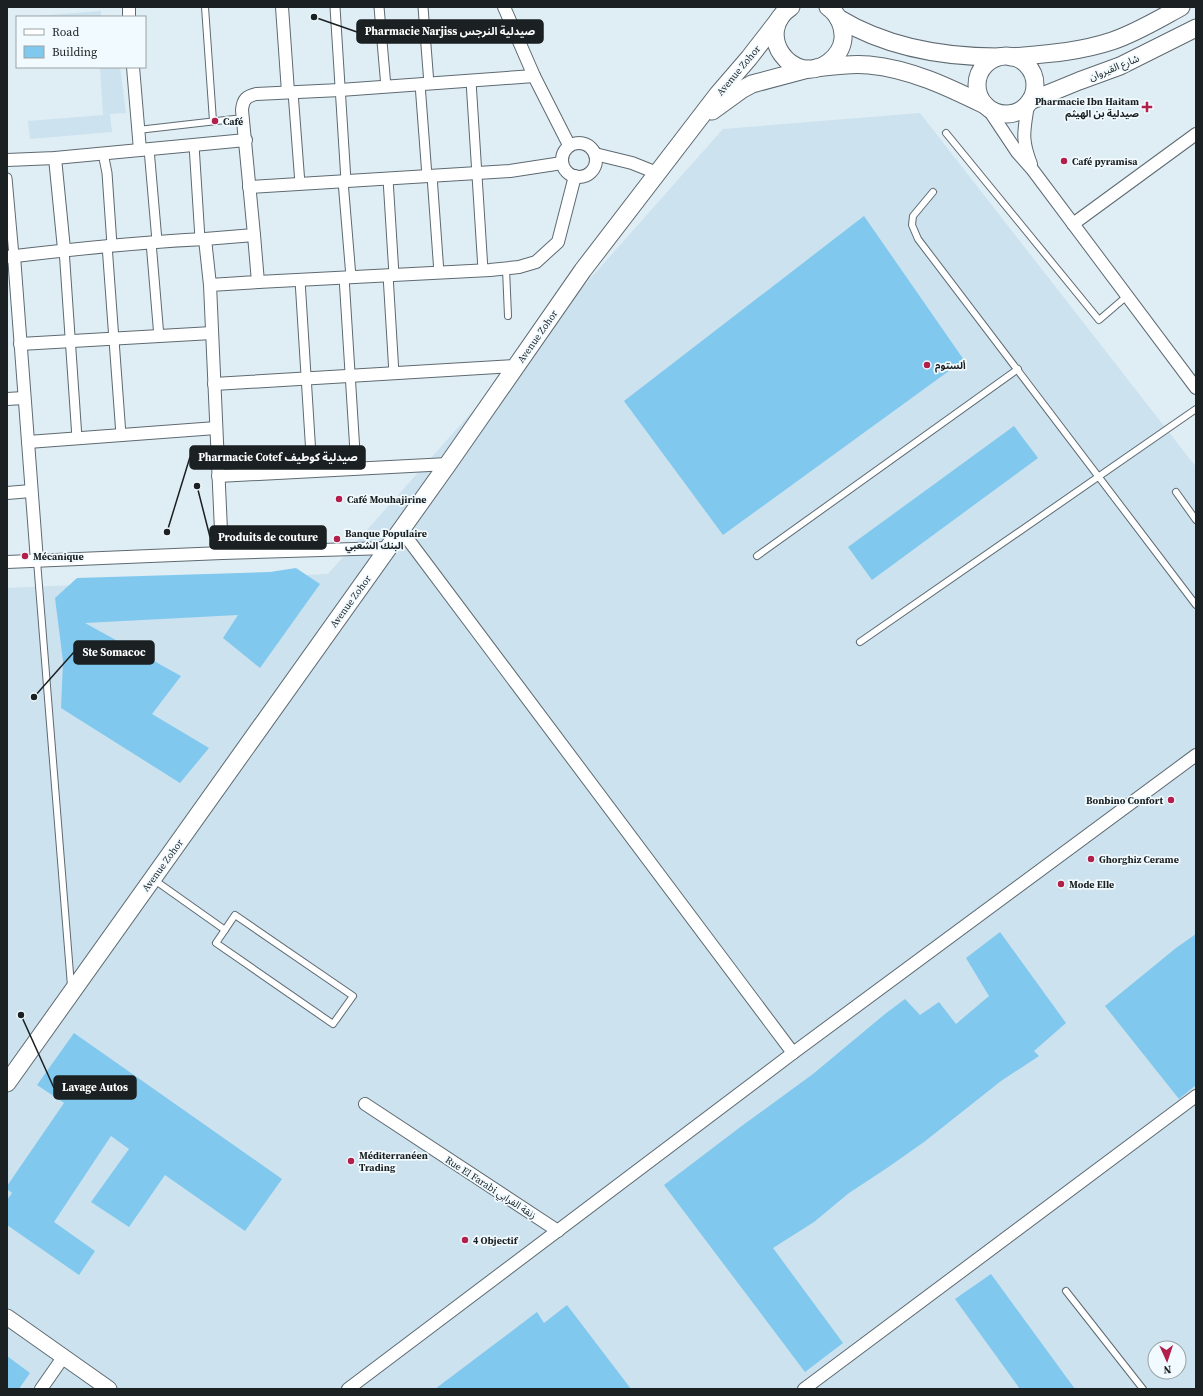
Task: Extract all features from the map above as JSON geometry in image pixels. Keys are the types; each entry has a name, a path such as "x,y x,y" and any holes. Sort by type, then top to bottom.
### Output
{"main road":[{"path":"986,106 978,92 978,77 985,65 1005,57 1056,53 1091,47 1112,41 1131,33 1181,7"},
{"path":"784,12 775,32 775,38 780,52 795,66 812,69 868,64 890,68 942,84 998,113 1011,114 1017,112 1029,103 1035,91 1033,74 1026,64 1017,58 954,55 928,51 865,32 831,10"},
{"path":"812,69 828,63 840,49 843,30 831,10"},
{"name":"Avenue Zohor","path":"7,1083 71,991 448,464 583,270 718,94 753,54 784,12"},
{"name":"شارع القيروان","path":"1029,103 1120,66 1196,28"},
{"name":"Avenue Zohor","path":"697,122 752,84 812,69"}],"street":[{"path":"282,7 300,184"},
{"path":"335,7 345,181 350,376 356,468"},
{"path":"379,7 386,87"},
{"path":"423,7 430,176 439,272"},
{"path":"504,7 534,76 569,145"},
{"path":"133,68 138,130 145,150 154,242 159,337"},
{"path":"258,282 243,118 243,103 246,98 256,94 340,90 534,76"},
{"path":"471,81 482,270"},
{"path":"1029,103 1024,139 1025,148 1032,169"},
{"path":"986,106 1017,152 1032,169 1196,388"},
{"path":"1073,224 1196,134"},
{"path":"7,160 55,158 246,140"},
{"path":"575,143 587,145 595,154 596,160 591,171 581,177 566,172 562,163 564,150 569,145 575,143"},
{"path":"194,145 203,239 210,286 222,553"},
{"path":"103,153 108,183 114,339 121,435"},
{"path":"595,154 632,163 657,173"},
{"path":"55,158 64,249 77,438"},
{"path":"249,187 510,171 562,163"},
{"path":"210,286 482,270 519,267 536,262 558,242 575,176"},
{"path":"7,178 12,297 20,344 37,561"},
{"path":"388,179 394,374"},
{"path":"10,256 110,245 254,235"},
{"path":"300,280 312,471"},
{"path":"20,344 212,333"},
{"path":"214,384 516,366"},
{"path":"7,399 24,398"},
{"path":"28,442 216,428"},
{"path":"218,476 448,464"},
{"path":"7,493 31,491"},
{"path":"401,530 793,1053"},
{"path":"7,562 388,548"},
{"path":"348,1389 793,1053 1196,755"},
{"path":"804,1389 1196,1096"},
{"name":"Rue El Farabi زنقة الفرابي","path":"365,1104 558,1231"},
{"path":"7,1317 109,1389"},
{"path":"41,1389 64,1356"}],"lane":[{"path":"205,7 213,121"},
{"path":"138,130 243,118"},
{"path":"946,133 1099,320 1127,296"},
{"path":"933,192 913,216 912,225 918,239 1196,605"},
{"path":"506,268 508,316"},
{"path":"757,556 1018,369"},
{"path":"860,642 1196,409"},
{"path":"1176,492 1196,520"},
{"path":"37,561 71,991"},
{"path":"152,878 225,930"},
{"path":"235,915 353,996 334,1024 216,943 225,930 235,915"},
{"path":"1066,1291 1143,1389"}],"shaded area":[{"path":"101,11 101,16 36,16"},
{"path":"100,68 120,68 126,113 110,114 112,132 30,139 28,121 103,115"},
{"path":"920,113 1196,467 1196,1389 7,1389 7,588 328,574 723,129"}],"building":[{"path":"864,216 964,360 723,535 624,401"},
{"path":"1014,426 1038,458 872,580 848,547"},
{"path":"296,568 320,584 260,668 223,638 238,615 85,623 181,676 152,714 209,748 180,783 61,708 63,661 55,598 77,578 270,572"},
{"path":"1000,932 1066,1023 1034,1051 1039,1056 1001,1081 924,1142 849,1193 814,1222 773,1248 843,1343 805,1372 664,1185 813,1074 905,999 920,1015 939,1002 956,1024 989,996 966,958"},
{"path":"1196,934 1196,1085 1179,1099 1105,1006 1176,948"},
{"path":"74,1033 282,1179 245,1231 165,1175 129,1227 91,1202 129,1149 111,1136 54,1222 95,1251 79,1275 7,1225 7,1200 12,1193 7,1189 7,1186 64,1103 37,1085"},
{"path":"991,1274 1075,1389 1020,1389 955,1299"},
{"path":"567,1305 631,1389 435,1389 537,1312 544,1323"},
{"path":"7,1356 30,1373 19,1389 7,1389"}],"place":[{"name":"Pharmacie Narjiss صيدلية النرجس","path":"314,17"},
{"name":"Pharmacie Ibn Haitam صيدلية بن الهيثم","path":"1147,107"},
{"name":"Café","path":"215,121"},
{"name":"Café pyramisa","path":"1064,161"},
{"name":"ألستوم","path":"927,365"},
{"name":"Produits de couture","path":"197,486"},
{"name":"Café Mouhajirine","path":"339,499"},
{"name":"Pharmacie Cotef صيدلية كوطيف","path":"167,532"},
{"name":"Banque Populaire البنك الشعبي","path":"337,539"},
{"name":"Mécanique","path":"25,556"},
{"name":"Ste Somacoc","path":"34,697"},
{"name":"Bonbino Confort","path":"1171,800"},
{"name":"Ghorghiz Cerame","path":"1091,859"},
{"name":"Mode Elle","path":"1061,884"},
{"name":"Lavage Autos","path":"21,1015"},
{"name":"Méditerranéen Trading","path":"351,1161"},
{"name":"4 Objectif","path":"465,1240"}]}
